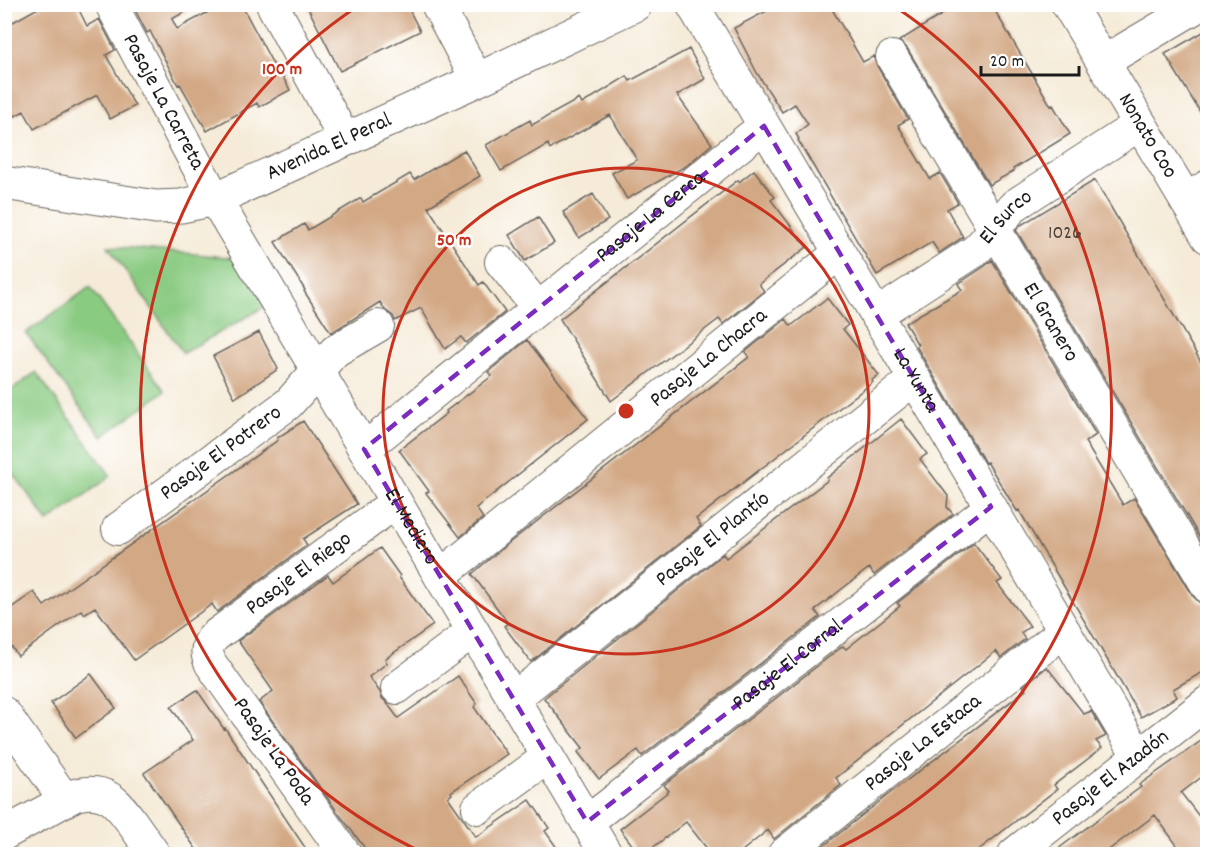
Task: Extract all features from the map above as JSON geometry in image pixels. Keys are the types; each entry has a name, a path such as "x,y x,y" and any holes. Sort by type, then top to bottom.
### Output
{"street":[{"name":"Pasaje La Carreta","path":"111,4 215,199"},
{"path":"272,4 345,140"},
{"path":"437,4 477,80"},
{"name":"Avenida El Peral","path":"4,183 156,207 181,207 215,199 477,80 636,4"},
{"name":"La Yunta","path":"692,4 1139,757"},
{"name":"Nonato Coo","path":"1068,4 1140,124 1196,193 1208,237"},
{"path":"1103,62 1202,4"},
{"name":"El Granero","path":"892,57 1208,587"},
{"name":"El Surco","path":"876,315 975,251 988,239 1004,215 1015,206 1140,124"},
{"name":"Pasaje La Cerca","path":"364,448 764,126"},
{"name":"El Mediero","path":"215,199 606,855"},
{"name":"Pasaje La Chacra","path":"440,576 839,253"},
{"path":"501,262 538,308"},
{"name":"Pasaje El Potrero","path":"118,529 288,404 335,351 378,326"},
{"name":"Pasaje El Plantío","path":"513,699 914,380"},
{"name":"Pasaje El Riego","path":"207,649 209,641 216,635 396,502"},
{"name":"Pasaje El Corral","path":"587,822 991,507"},
{"path":"397,688 473,631"},
{"name":"Pasaje La Estaca","path":"784,855 1064,631"},
{"name":"Pasaje La Poda","path":"207,649 207,657 211,664 345,855"},
{"name":"Pasaje El Azadón","path":"1014,855 1208,702"},
{"path":"4,714 65,800"},
{"path":"478,808 548,757"},
{"path":"16,855 4,836 65,800 86,792 107,796 116,802 154,855"}],"highlighted area":[{"path":"764,126 991,507 587,822 364,449"}],"green space":[{"path":"108,246 237,258 270,304 183,353"},
{"path":"90,287 165,391 102,437 26,333"},
{"path":"36,372 111,476 48,522 5,462 5,395"}],"building":[{"path":"45,4 76,4 87,26 99,19 115,50 106,55 135,106 110,119 97,95 34,129 24,111 4,122 4,27"},
{"path":"132,4 199,4 172,19 177,29 223,4 241,4 274,66 276,65 290,90 259,107 257,103 207,131 180,84 178,85 150,31 147,33"},
{"path":"306,4 406,4 420,31 340,71"},
{"path":"780,4 829,4 863,62 874,56 877,66 908,119 898,125 930,179 940,173 958,203 947,209 963,237 939,253 932,242 877,275 798,140 796,134 808,124 795,104 782,112 757,73 734,28"},
{"path":"959,4 991,4 1070,134 989,185 907,48 899,41"},
{"path":"1208,29 1208,125 1165,54"},
{"path":"689,49 705,79 677,95 712,144 686,166 627,199 612,173 637,160 610,115 550,149 548,144 501,171 486,145 530,120 532,125 579,99 582,104 627,76 630,81"},
{"path":"464,150 480,176 428,207 479,285 483,282 505,312 466,343 461,337 445,349 421,308 395,321 380,302 331,333 275,242 304,224 308,230 361,198 363,202 410,174 414,180"},
{"path":"754,170 775,197 771,200 807,247 759,284 764,291 723,324 719,319 611,401 560,319 738,180 739,182"},
{"path":"1095,180 1208,374 1208,551 1016,230"},
{"path":"593,194 608,220 579,238 563,212"},
{"path":"538,217 554,243 525,261 509,235"},
{"path":"992,260 1096,435 1085,442 1123,505 1134,498 1193,596 1199,602 1208,605 1208,669 1173,689 1177,697 1141,717 1019,510 1017,511 987,462 985,463 916,346 918,345 905,323 962,290 958,284"},
{"path":"827,298 848,325 843,329 879,375 696,519 701,526 531,662 504,626 508,623 472,574 749,357 745,352 786,319 791,326"},
{"path":"259,332 278,369 235,398 213,356"},
{"path":"527,340 588,419 476,508 483,518 460,537 426,493 429,491 399,450 492,376 488,372"},
{"path":"901,419 927,454 920,459 948,496 947,507 953,514 874,575 869,568 815,610 820,617 642,756 638,750 599,779 578,752 583,748 544,698 723,554 726,558 828,480 827,478"},
{"path":"303,421 357,504 303,539 307,545 217,612 212,604 134,660 95,607 84,614 81,610 18,656 4,637 4,613 34,592 44,606"},
{"path":"974,543 1002,580 997,583 1030,626 1021,633 1025,639 1001,658 996,651 836,778 841,785 774,839 768,830 737,855 712,855 686,822 640,855 620,829 669,791 664,785 843,646 846,649 900,606 897,603"},
{"path":"380,548 433,625 385,659 387,663 369,677 398,718 458,676 477,704 474,707 507,754 451,792 452,794 448,797 476,837 530,800 549,828 545,831 562,855 370,855 259,702 273,691 238,641 328,575 333,582"},
{"path":"1047,667 1084,714 1091,711 1106,736 1096,741 1102,748 1054,785 1057,789 972,855 812,855 1026,690 1023,686"},
{"path":"91,674 116,708 76,738 51,703"},
{"path":"197,690 310,855 200,855 144,773 193,740 171,707"},
{"path":"1208,736 1208,772 1181,793 1208,828 1208,855 1184,855 1155,815 1102,855 1050,855 1141,787 1139,785"}]}
